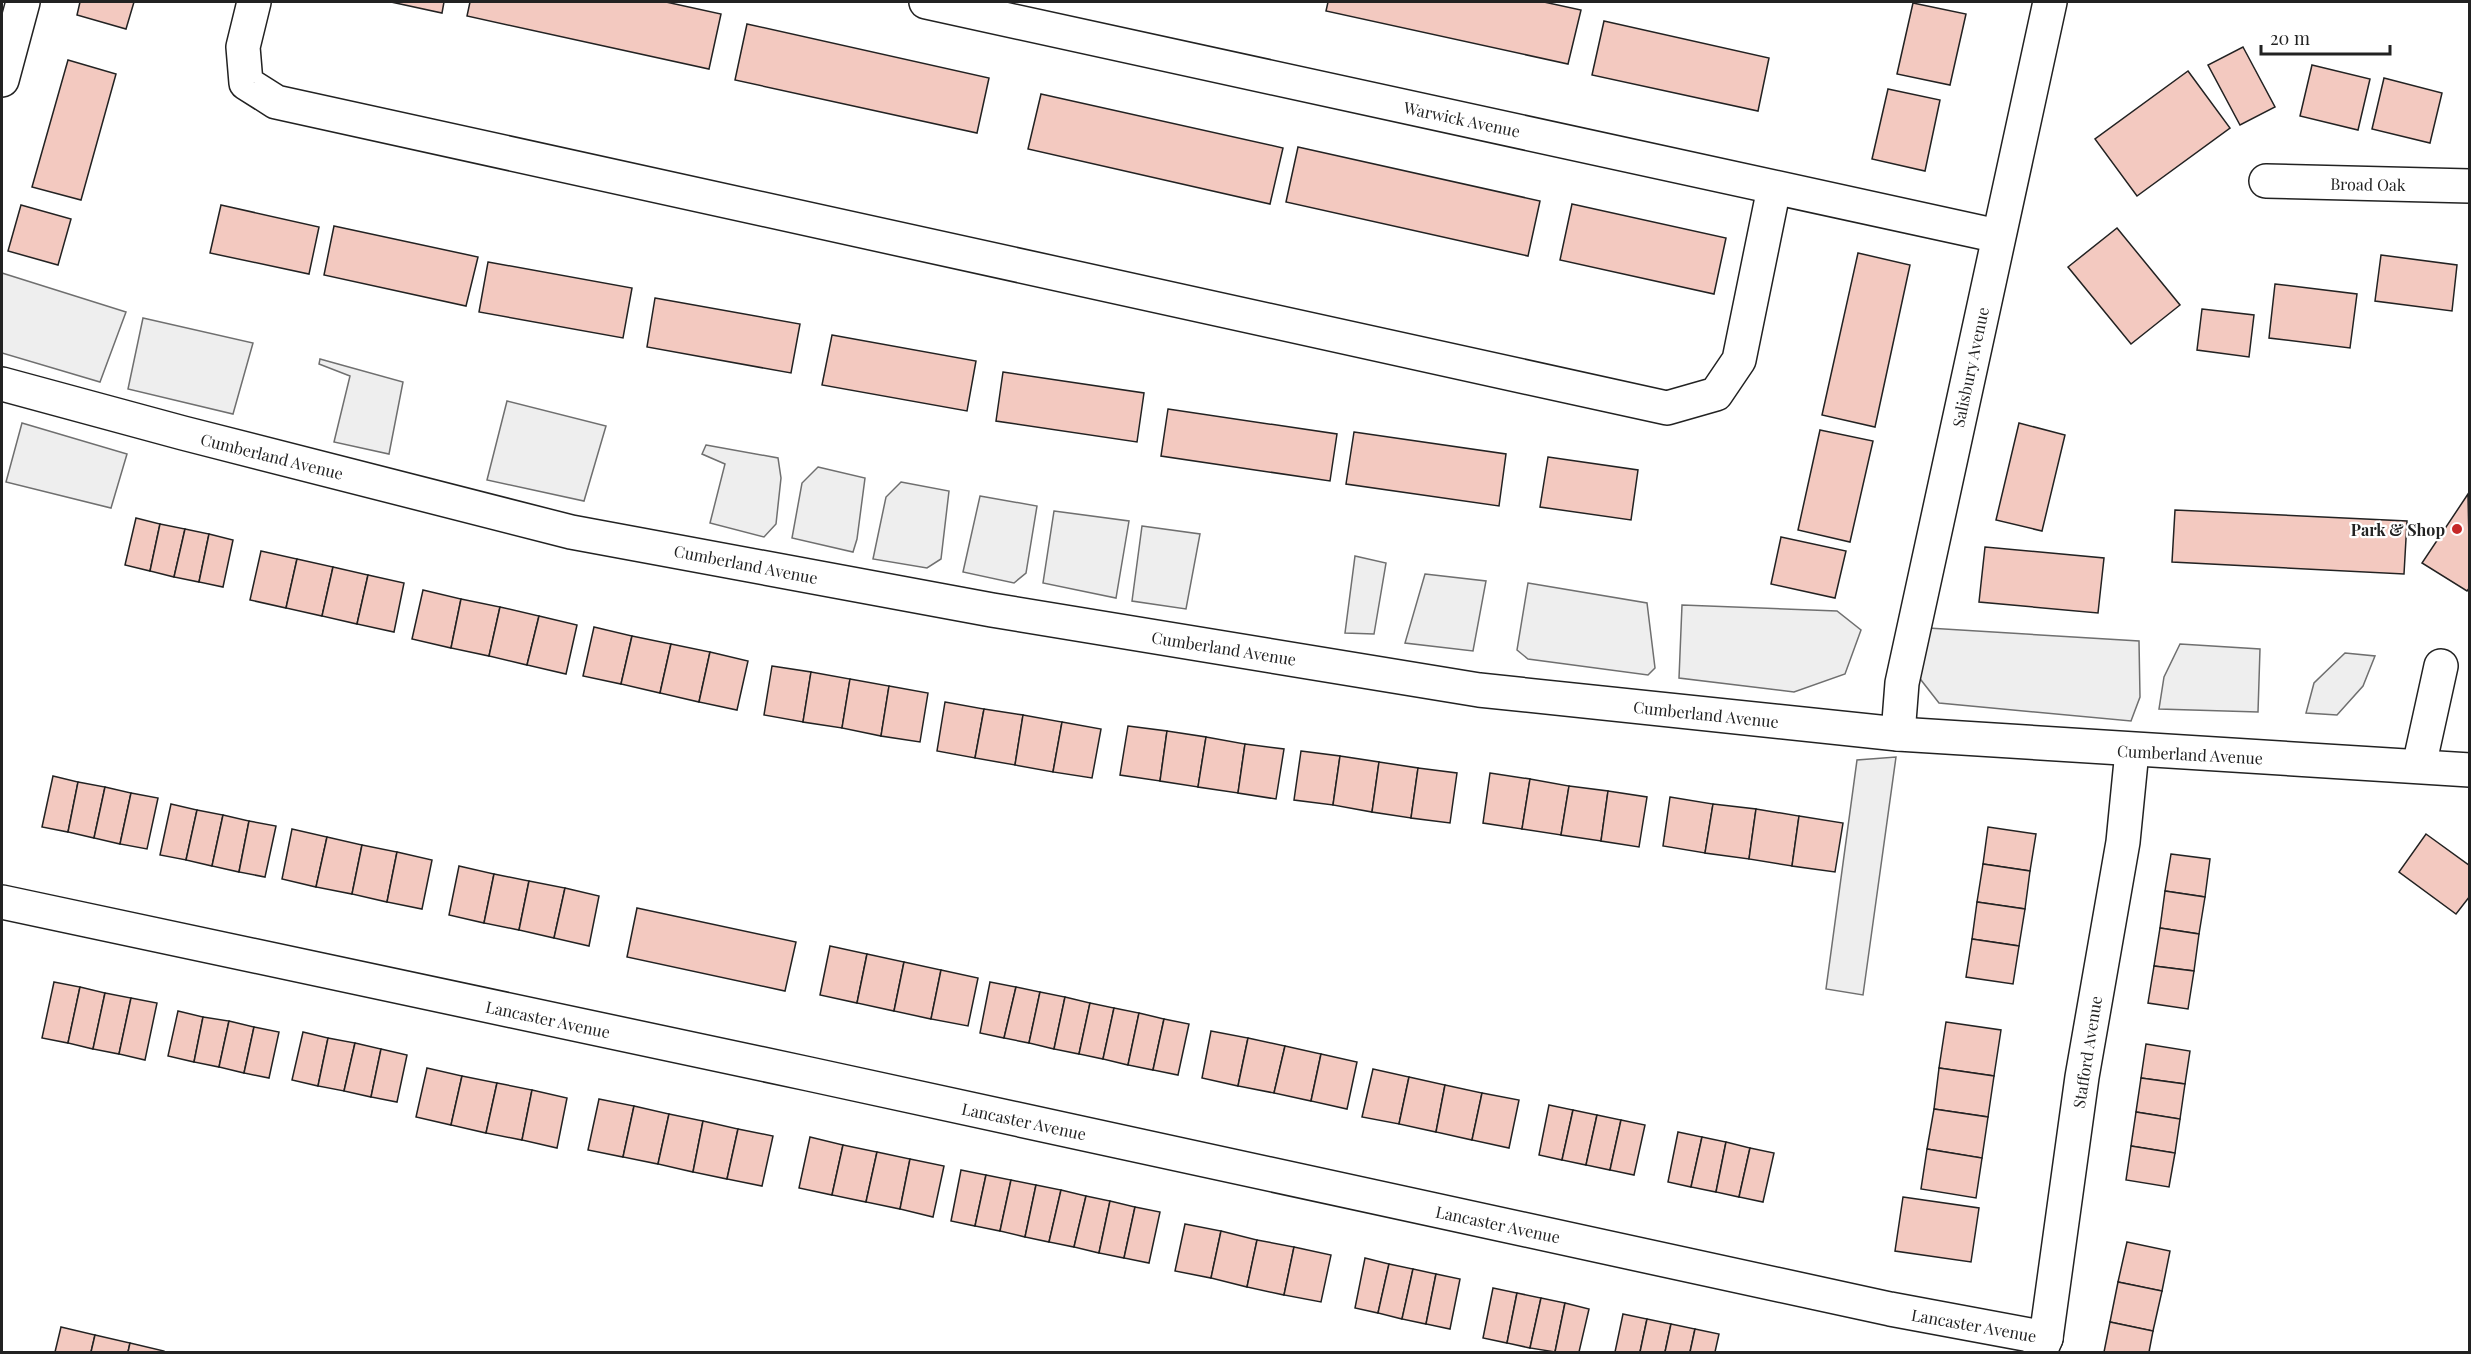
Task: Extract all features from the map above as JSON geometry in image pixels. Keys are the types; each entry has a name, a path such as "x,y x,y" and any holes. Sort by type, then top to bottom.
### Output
{"street":[{"path":"2,80 23,2"},
{"path":"254,2 243,47 246,82 276,102 1667,408 1716,394 1739,360 1774,188"},
{"name":"Warwick Avenue","path":"926,2 1998,236"},
{"name":"Salisbury Avenue","path":"1898,735 1902,683 2050,2"},
{"name":"Broad Oak","path":"2266,182 2469,186"},
{"name":"Cumberland Avenue","path":"2,384 183,433 571,532 980,608 1479,690 1898,735 2469,770"},
{"path":"2419,766 2441,666"},
{"name":"Stafford Avenue","path":"2043,1345 2082,1077 2122,842 2132,750"},
{"name":"Lancaster Avenue","path":"2,902 810,1074 2043,1345"}],"shaded area":[{"path":"2,273 126,312 100,382 2,353"},
{"path":"143,318 253,343 233,414 128,389"},
{"path":"320,359 403,382 389,454 334,442 350,376 319,364"},
{"path":"507,401 606,426 584,501 487,480"},
{"path":"22,423 127,454 111,508 6,482"},
{"path":"706,445 778,458 781,478 776,524 764,537 710,523 725,464 702,454"},
{"path":"818,467 865,478 857,539 853,552 792,538 802,483"},
{"path":"901,482 949,491 941,559 927,568 873,559 886,497"},
{"path":"980,496 1037,506 1026,573 1014,583 963,572"},
{"path":"1054,511 1129,521 1116,598 1043,583"},
{"path":"1142,526 1200,534 1186,609 1132,601"},
{"path":"1355,556 1386,563 1374,634 1345,633"},
{"path":"1425,574 1486,581 1473,651 1405,643"},
{"path":"1528,583 1647,603 1655,668 1648,675 1528,659 1517,650"},
{"path":"1682,605 1837,611 1861,630 1845,674 1794,692 1679,678"},
{"path":"1928,628 2139,641 2140,697 2131,721 1939,703 1914,671"},
{"path":"2180,644 2260,649 2258,712 2159,709 2164,677"},
{"path":"2345,653 2375,656 2363,686 2337,715 2306,713 2314,683"},
{"path":"1896,757 1863,995 1826,989 1857,760"}],"building":[{"path":"80,2 134,2 126,29 77,15"},
{"path":"391,2 444,2 442,13"},
{"path":"470,2 666,2 721,14 709,69 467,16"},
{"path":"1328,2 1544,2 1581,10 1568,64 1326,11"},
{"path":"1913,3 1966,14 1950,85 1897,74"},
{"path":"1604,21 1769,58 1758,111 1592,75"},
{"path":"747,24 989,78 977,133 735,80"},
{"path":"2243,47 2275,107 2240,125 2208,65"},
{"path":"68,60 116,74 81,200 32,187"},
{"path":"2312,65 2370,79 2358,130 2300,116"},
{"path":"2188,71 2230,128 2137,196 2095,139"},
{"path":"2384,78 2442,93 2430,143 2372,129"},
{"path":"1888,89 1940,100 1925,171 1872,159"},
{"path":"1041,94 1283,148 1270,204 1028,149"},
{"path":"1298,147 1540,201 1528,256 1286,202"},
{"path":"1572,204 1726,238 1714,294 1560,260"},
{"path":"21,205 71,219 58,265 8,251"},
{"path":"221,205 319,227 309,274 210,253"},
{"path":"334,226 478,257 466,306 324,275"},
{"path":"2117,228 2180,305 2131,344 2068,267"},
{"path":"1858,253 1910,265 1875,427 1822,415"},
{"path":"2381,255 2457,265 2452,311 2375,301"},
{"path":"488,262 632,288 623,338 479,312"},
{"path":"2275,284 2357,294 2350,348 2269,338"},
{"path":"655,298 800,324 791,373 647,347"},
{"path":"2202,309 2254,315 2249,357 2197,350"},
{"path":"832,335 976,361 967,411 822,385"},
{"path":"1003,372 1144,393 1137,442 996,421"},
{"path":"1168,409 1337,434 1330,481 1161,456"},
{"path":"2019,423 2065,435 2042,531 1996,520"},
{"path":"1820,430 1873,441 1850,542 1798,530"},
{"path":"1354,432 1506,454 1499,506 1346,484"},
{"path":"1548,457 1638,470 1631,520 1540,507"},
{"name":"Park & Shop","path":"2468,494 2470,587 2467,591 2422,563"},
{"path":"2175,510 2407,521 2404,574 2172,562"},
{"path":"136,518 160,524 150,571 125,565"},
{"path":"160,524 185,529 174,577 150,571"},
{"path":"185,529 209,534 199,582 174,577"},
{"path":"209,534 233,540 223,587 199,582"},
{"path":"1781,537 1846,551 1835,598 1771,584"},
{"path":"1985,547 2104,558 2098,613 1979,602"},
{"path":"261,551 297,559 286,608 250,600"},
{"path":"297,559 333,567 322,616 286,608"},
{"path":"333,567 368,575 357,624 322,616"},
{"path":"368,575 404,583 394,632 357,624"},
{"path":"423,590 461,599 451,648 412,639"},
{"path":"461,599 500,607 489,656 451,648"},
{"path":"500,607 539,616 527,665 489,656"},
{"path":"539,616 577,625 566,674 527,665"},
{"path":"594,627 632,636 621,684 583,676"},
{"path":"632,636 671,644 660,693 621,684"},
{"path":"671,644 710,652 699,702 660,693"},
{"path":"710,652 748,661 737,710 699,702"},
{"path":"772,666 811,672 803,722 764,715"},
{"path":"811,672 850,679 842,728 803,722"},
{"path":"850,679 889,686 881,736 842,728"},
{"path":"889,686 928,693 920,742 881,736"},
{"path":"945,702 984,709 975,758 937,751"},
{"path":"984,709 1023,715 1015,765 975,758"},
{"path":"1023,715 1062,722 1053,772 1015,765"},
{"path":"1062,722 1101,729 1092,778 1053,772"},
{"path":"1128,726 1167,731 1160,781 1120,775"},
{"path":"1167,731 1206,737 1198,787 1160,781"},
{"path":"1206,737 1245,744 1238,793 1198,787"},
{"path":"1245,744 1284,749 1276,799 1238,793"},
{"path":"1301,751 1340,756 1333,805 1294,800"},
{"path":"1340,756 1379,762 1372,812 1333,805"},
{"path":"1379,762 1418,768 1411,818 1372,812"},
{"path":"1418,768 1457,773 1450,823 1411,818"},
{"path":"1490,773 1530,779 1522,829 1483,823"},
{"path":"53,776 78,782 68,832 42,827"},
{"path":"1530,779 1569,786 1561,835 1522,829"},
{"path":"78,782 105,787 94,838 68,832"},
{"path":"1569,786 1608,791 1601,841 1561,835"},
{"path":"105,787 131,793 120,844 94,838"},
{"path":"1608,791 1647,797 1639,847 1601,841"},
{"path":"131,793 158,798 147,849 120,844"},
{"path":"1670,797 1713,804 1705,853 1663,846"},
{"path":"171,804 197,810 186,860 160,855"},
{"path":"1713,804 1756,809 1749,859 1705,853"},
{"path":"1756,809 1799,816 1792,866 1749,859"},
{"path":"197,810 223,815 212,866 186,860"},
{"path":"223,815 249,821 239,872 212,866"},
{"path":"1799,816 1843,823 1835,872 1792,866"},
{"path":"249,821 276,826 265,877 239,872"},
{"path":"1988,827 2036,834 2030,871 1983,864"},
{"path":"292,829 327,837 316,887 282,879"},
{"path":"2426,834 2470,866 2470,896 2456,914 2399,872"},
{"path":"327,837 362,845 352,894 316,887"},
{"path":"362,845 397,852 387,902 352,894"},
{"path":"397,852 432,860 422,909 387,902"},
{"path":"2171,854 2210,859 2205,897 2165,891"},
{"path":"1983,864 2030,871 2025,909 1977,902"},
{"path":"459,866 494,874 484,923 449,915"},
{"path":"494,874 529,881 519,930 484,923"},
{"path":"529,881 565,888 554,938 519,930"},
{"path":"565,888 599,896 589,946 554,938"},
{"path":"2165,891 2205,897 2199,934 2160,928"},
{"path":"1977,902 2025,909 2019,946 1972,939"},
{"path":"637,908 796,942 785,991 627,957"},
{"path":"2160,928 2199,934 2194,971 2154,966"},
{"path":"1972,939 2019,946 2013,984 1966,977"},
{"path":"830,946 867,954 857,1003 820,995"},
{"path":"867,954 904,962 894,1011 857,1003"},
{"path":"904,962 941,970 931,1019 894,1011"},
{"path":"2154,966 2194,971 2188,1009 2148,1003"},
{"path":"941,970 978,978 968,1026 931,1019"},
{"path":"54,982 80,987 68,1043 42,1038"},
{"path":"990,982 1016,987 1004,1038 980,1033"},
{"path":"80,987 105,993 93,1049 68,1043"},
{"path":"1016,987 1040,992 1029,1043 1004,1038"},
{"path":"1040,992 1065,997 1054,1049 1029,1043"},
{"path":"105,993 131,998 119,1054 93,1049"},
{"path":"1065,997 1090,1003 1079,1054 1054,1049"},
{"path":"131,998 157,1003 145,1060 119,1054"},
{"path":"1090,1003 1114,1008 1103,1059 1079,1054"},
{"path":"1114,1008 1139,1013 1128,1065 1103,1059"},
{"path":"178,1011 203,1017 194,1062 168,1056"},
{"path":"1139,1013 1164,1019 1153,1070 1128,1065"},
{"path":"203,1017 229,1021 219,1067 194,1062"},
{"path":"1164,1019 1189,1024 1178,1075 1153,1070"},
{"path":"229,1021 254,1027 244,1073 219,1067"},
{"path":"1946,1022 2001,1030 1994,1076 1939,1068"},
{"path":"254,1027 279,1032 269,1078 244,1073"},
{"path":"1211,1031 1248,1038 1238,1086 1202,1078"},
{"path":"303,1032 328,1038 318,1086 292,1080"},
{"path":"328,1038 355,1043 344,1091 318,1086"},
{"path":"1248,1038 1285,1046 1274,1093 1238,1086"},
{"path":"355,1043 381,1049 371,1097 344,1091"},
{"path":"2146,1044 2190,1051 2185,1084 2141,1078"},
{"path":"1285,1046 1321,1054 1311,1101 1274,1093"},
{"path":"381,1049 407,1055 397,1102 371,1097"},
{"path":"1321,1054 1357,1062 1347,1109 1311,1101"},
{"path":"427,1068 462,1076 451,1125 416,1117"},
{"path":"1939,1068 1994,1076 1988,1117 1934,1109"},
{"path":"1373,1069 1409,1077 1399,1124 1362,1117"},
{"path":"462,1076 497,1083 486,1133 451,1125"},
{"path":"1409,1077 1445,1085 1436,1132 1399,1124"},
{"path":"2141,1078 2185,1084 2180,1119 2136,1112"},
{"path":"497,1083 532,1090 522,1140 486,1133"},
{"path":"1445,1085 1482,1093 1472,1140 1436,1132"},
{"path":"532,1090 567,1098 557,1148 522,1140"},
{"path":"1482,1093 1519,1100 1509,1148 1472,1140"},
{"path":"599,1099 634,1106 623,1157 588,1150"},
{"path":"1549,1105 1573,1110 1562,1160 1539,1155"},
{"path":"634,1106 669,1114 658,1164 623,1157"},
{"path":"1934,1109 1988,1117 1982,1158 1927,1149"},
{"path":"1573,1110 1597,1115 1586,1165 1562,1160"},
{"path":"2136,1112 2180,1119 2175,1153 2131,1146"},
{"path":"669,1114 703,1121 693,1172 658,1164"},
{"path":"1597,1115 1621,1120 1610,1170 1586,1165"},
{"path":"1621,1120 1645,1125 1634,1175 1610,1170"},
{"path":"703,1121 738,1129 727,1179 693,1172"},
{"path":"738,1129 773,1136 762,1186 727,1179"},
{"path":"1678,1132 1702,1137 1691,1187 1668,1182"},
{"path":"810,1137 843,1145 832,1195 799,1188"},
{"path":"1702,1137 1726,1142 1716,1192 1691,1187"},
{"path":"1726,1142 1750,1148 1739,1197 1716,1192"},
{"path":"843,1145 877,1152 866,1202 832,1195"},
{"path":"2131,1146 2175,1153 2169,1187 2126,1180"},
{"path":"1750,1148 1774,1153 1763,1202 1739,1197"},
{"path":"1927,1149 1982,1158 1976,1198 1921,1189"},
{"path":"877,1152 910,1159 900,1209 866,1202"},
{"path":"910,1159 944,1166 933,1217 900,1209"},
{"path":"961,1170 986,1175 975,1226 951,1221"},
{"path":"986,1175 1011,1180 1000,1231 975,1226"},
{"path":"1011,1180 1036,1185 1025,1237 1000,1231"},
{"path":"1036,1185 1061,1190 1049,1242 1025,1237"},
{"path":"1061,1190 1086,1196 1074,1247 1049,1242"},
{"path":"1086,1196 1110,1201 1099,1253 1074,1247"},
{"path":"1903,1197 1979,1208 1971,1262 1895,1251"},
{"path":"1110,1201 1135,1207 1124,1258 1099,1253"},
{"path":"1135,1207 1160,1212 1149,1263 1124,1258"},
{"path":"1185,1224 1221,1231 1211,1278 1175,1271"},
{"path":"1221,1231 1257,1240 1247,1287 1211,1278"},
{"path":"1257,1240 1294,1247 1284,1295 1247,1287"},
{"path":"2127,1242 2170,1251 2162,1291 2118,1282"},
{"path":"1294,1247 1331,1255 1321,1302 1284,1295"},
{"path":"1365,1258 1389,1264 1378,1313 1355,1308"},
{"path":"1389,1264 1413,1269 1402,1319 1378,1313"},
{"path":"1413,1269 1436,1274 1426,1324 1402,1319"},
{"path":"1436,1274 1460,1279 1450,1329 1426,1324"},
{"path":"2118,1282 2162,1291 2153,1331 2110,1322"},
{"path":"1493,1288 1517,1293 1507,1343 1483,1338"},
{"path":"1517,1293 1541,1298 1530,1348 1507,1343"},
{"path":"1541,1298 1565,1303 1555,1352 1530,1348"},
{"path":"1565,1303 1589,1309 1579,1352 1555,1352"},
{"path":"1623,1314 1647,1319 1640,1352 1615,1352"},
{"path":"1647,1319 1671,1324 1665,1352 1640,1352"},
{"path":"2110,1322 2153,1331 2149,1352 2104,1352"},
{"path":"1671,1324 1695,1329 1690,1352 1665,1352"},
{"path":"61,1327 95,1335 91,1352 55,1352"},
{"path":"1695,1329 1719,1334 1715,1352 1690,1352"},
{"path":"95,1335 130,1343 128,1352 91,1352"},
{"path":"130,1343 164,1351 164,1352 128,1352"}],"place":[{"name":"Park & Shop","path":"2457,529"}]}
